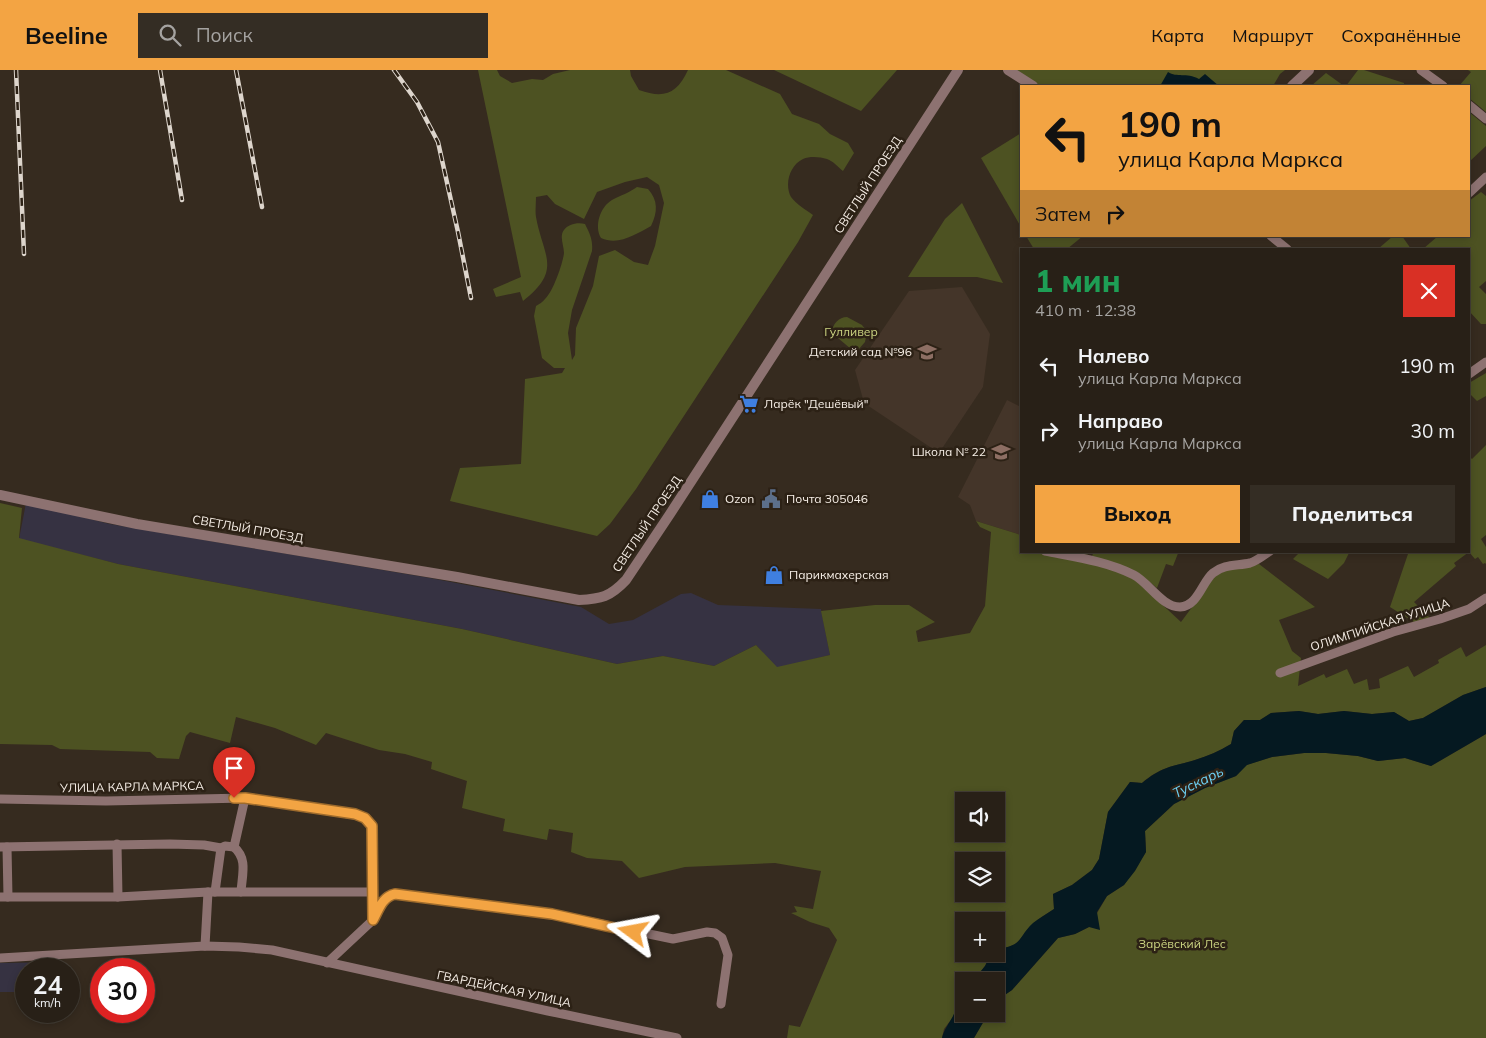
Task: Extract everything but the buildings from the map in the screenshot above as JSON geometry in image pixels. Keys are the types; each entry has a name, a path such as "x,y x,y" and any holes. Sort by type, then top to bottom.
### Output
{"street":[{"path":"1008,70 1031,85"},
{"path":"1293,85 1309,70"},
{"path":"1421,70 1442,85"},
{"name":"СВЕТЛЫЙ ПРОЕЗД","path":"0,495 137,524 457,577 579,600 608,596 626,580 670,514 957,71"},
{"path":"1470,106 1486,119"},
{"path":"1470,192 1486,177"},
{"path":"1272,237 1286,248"},
{"path":"1470,373 1486,362"},
{"path":"1054,553 1106,564 1128,572 1150,586 1163,600 1172,606 1181,607 1196,597 1212,573 1225,566 1252,562 1267,553"},
{"name":"ОЛИМПИЙСКАЯ УЛИЦА","path":"1280,673 1393,632 1440,619 1469,608 1486,598"},
{"path":"234,847 245,798"},
{"name":"УЛИЦА КАРЛА МАРКСА","path":"0,799 106,801 245,798 355,814 365,818 372,826 373,920"},
{"path":"117,844 118,897"},
{"path":"241,892 244,860 239,851 234,847 225,846 221,848 204,845 170,844 4,847 4,897 118,897 212,892 241,892 372,892"},
{"path":"205,946 212,892 221,848"},
{"path":"0,958 205,946 240,946 272,950 327,963 373,920 384,900 395,894 552,914 673,939 707,932 715,933 722,938 728,955 720,1004"},
{"name":"ГВАРДЕЙСКАЯ УЛИЦА","path":"327,963 677,1038"}],"shaded area":[{"name":"Детский сад №96","path":"962,287 990,334 983,387 939,453 864,403 855,370 909,291"},
{"name":"Школа № 22","path":"1007,400 1020,406 1020,535 976,521 970,505 958,497"},
{"path":"26,503 110,524 430,578 581,607 609,624 633,620 681,594 691,593 718,605 821,609 830,655 776,668 756,645 714,666 663,656 617,664 462,629 118,564 19,539"},
{"path":"0,963 15,963 15,992 0,992"}],"green space":[{"path":"478,70 497,70 500,76 512,83 532,79 543,80 553,74 570,70 630,70 631,76 639,90 663,94 679,85 688,70 726,70 780,94 792,114 819,124 830,134 848,143 854,153 843,171 829,160 818,157 803,159 792,170 788,181 791,197 813,215 798,242 636,489 610,524 597,536 450,501 460,468 521,464 525,379 562,373 565,368 554,368 542,358 534,316 536,306 548,295 560,270 564,253 562,238 564,230 573,224 585,224 592,244 592,251 572,310 568,333 572,360 575,355 576,328 593,286 599,256 615,250 634,262 648,265 655,246 664,203 659,185 647,177 625,182 597,192 584,219 555,204 547,195 536,197 536,217 546,253 547,271 535,290 523,301 520,292 496,297 493,289 521,277"},
{"path":"774,70 897,70 861,111"},
{"path":"1014,70 1285,70 1280,74 1274,85 1036,85"},
{"path":"1358,70 1364,70 1404,83 1404,85 1347,85"},
{"path":"1468,70 1486,70 1486,112 1470,99 1470,85 1460,85 1471,72"},
{"path":"1326,73 1343,85 1312,85"},
{"path":"1470,113 1486,126 1486,146 1470,161"},
{"path":"1020,134 1020,225 981,158"},
{"path":"637,187 648,189 654,197 656,211 651,226 621,240 614,241 601,238 598,223 604,207 612,200"},
{"path":"1481,192 1486,196 1486,281 1479,287 1486,294 1486,324 1481,324 1470,312 1470,248 1424,248 1437,237 1470,237 1470,200"},
{"path":"962,203 1003,283 977,277 908,277 945,219"},
{"path":"1027,237 1082,237 1068,248 1033,248"},
{"path":"1392,237 1403,237 1410,248 1379,248"},
{"name":"Гулливер","path":"847,317 862,325 867,332 865,342 858,350 851,349 832,333 836,322 841,318"},
{"path":"1486,373 1486,396 1477,401 1470,394 1470,382"},
{"path":"1486,445 1486,535 1481,539 1486,547 1486,564 1483,564 1478,557 1475,559 1470,553 1470,457 1472,459"},
{"path":"0,503 22,508 19,538 118,564 462,629 617,664 663,656 714,666 756,645 777,667 830,655 821,611 875,605 909,605 935,622 916,631 918,642 970,633 985,606 991,532 980,527 976,521 1020,535 1020,553 1082,553 1092,556 1093,553 1178,553 1173,566 1166,564 1157,588 1136,571 1139,583 1181,622 1216,575 1230,569 1259,564 1315,607 1279,620 1292,651 1301,658 1298,686 1324,674 1326,678 1347,669 1354,684 1367,679 1369,690 1380,688 1379,679 1408,666 1414,677 1439,663 1438,660 1461,647 1466,657 1486,645 1486,687 1463,695 1423,718 1409,721 1394,712 1372,714 1344,711 1318,714 1299,711 1271,713 1260,720 1244,720 1234,731 1231,744 1218,751 1161,770 1142,783 1130,782 1108,812 1099,859 1092,870 1072,885 1053,894 1054,909 1036,921 1016,943 1005,948 1005,912 955,912 955,962 987,962 980,972 955,972 955,1011 944,1029 942,1038 787,1038 789,1025 800,1027 837,940 829,928 791,913 797,912 794,906 813,909 821,871 775,863 685,867 639,878 622,861 587,858 571,852 573,833 549,829 547,840 503,831 505,819 462,808 467,781 431,769 432,762 405,754 379,750 326,733 316,745 275,728 236,717 230,743 190,732 186,736 179,759 157,758 150,752 60,749 52,745 0,744"},
{"path":"1299,553 1349,553 1344,563 1328,579 1293,559"},
{"path":"1408,553 1468,553 1454,563 1456,566 1414,602 1430,618 1417,624 1390,607"},
{"name":"Зарёвский Лес","path":"1486,734 1486,1038 974,1038 983,1022 1005,1022 1005,995 1012,990 1058,938 1075,934 1089,927 1107,896 1124,885 1146,852 1145,831 1174,804 1205,788 1236,776 1246,765 1272,757 1304,753 1326,753 1358,756 1378,761 1405,758 1431,766"}],"water":[{"path":"1168,72 1199,79 1205,74 1218,85 1161,85"},
{"name":"Тускарь","path":"1486,687 1486,734 1431,766 1405,758 1378,761 1358,756 1326,753 1304,753 1272,757 1247,765 1236,776 1205,788 1174,804 1145,831 1146,852 1135,871 1124,885 1107,896 1097,912 1100,930 1089,927 1075,934 1058,938 1012,990 1005,995 1005,972 980,972 987,962 1005,962 1005,948 1016,943 1033,923 1054,909 1053,894 1072,885 1092,870 1099,859 1108,812 1130,782 1142,783 1162,770 1204,757 1227,747 1231,744 1234,731 1244,720 1260,720 1271,713 1299,711 1318,714 1344,711 1372,714 1394,712 1409,721 1423,718 1463,695"},
{"path":"955,1011 955,1022 983,1022 974,1038 942,1038"}],"railway":[{"path":"16,70 24,254"},
{"path":"160,70 182,200"},
{"path":"236,70 262,207"},
{"path":"394,70 417,102 438,142 471,298"}],"place":[{"name":"Детский сад №96","path":"927,352"},
{"name":"Ларёк \"Дешёвый\"","path":"749,404"},
{"name":"Школа № 22","path":"1001,452"},
{"name":"Ozon","path":"710,499"},
{"name":"Почта 305046","path":"771,499"},
{"name":"Парикмахерская","path":"774,575"}],"route":[{"path":"234,798 326,809 355,814 365,818 372,826 373,920 384,900 395,894 552,914 633,932"}]}
